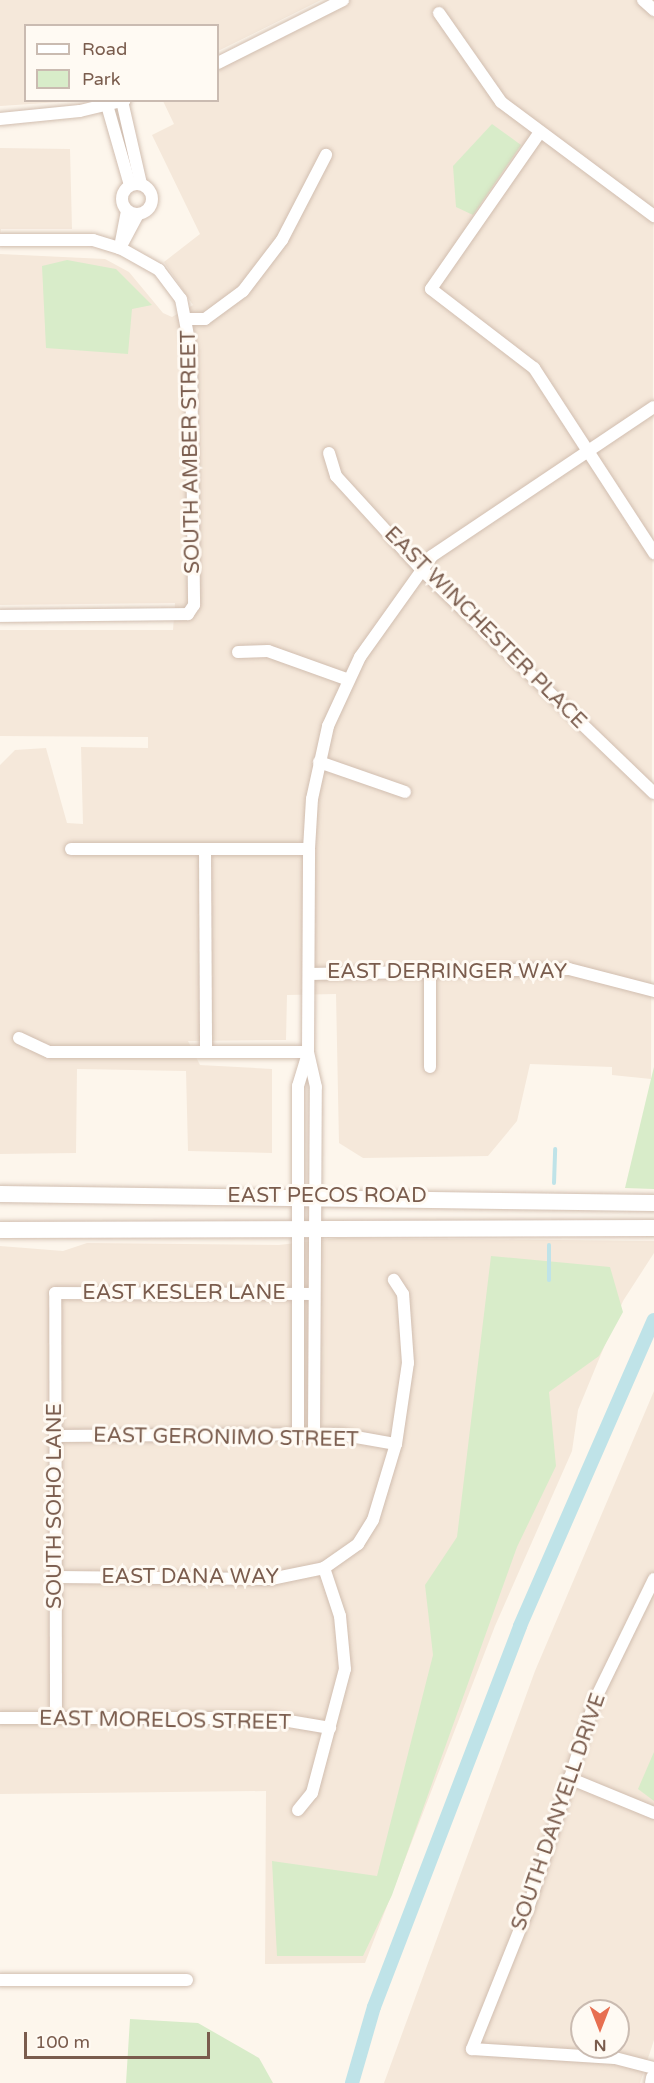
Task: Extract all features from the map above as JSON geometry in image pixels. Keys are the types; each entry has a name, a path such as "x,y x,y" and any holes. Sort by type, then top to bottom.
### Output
{"main road":[{"name":"EAST PECOS ROAD","path":"0,1194 306,1196 654,1203"},
{"name":"EAST PECOS ROAD","path":"0,1230 296,1226 654,1228"},
{"path":"653,2083 654,2078"}],"street":[{"path":"219,62 343,0"},
{"path":"643,0 654,10"},
{"path":"438,14 501,102 654,216"},
{"path":"0,118 119,102"},
{"path":"123,102 136,185 122,201 133,213"},
{"path":"107,105 136,185 152,197 149,209 133,213"},
{"path":"540,132 431,289 534,368 654,553"},
{"path":"188,319 205,319 243,291 282,240 326,155"},
{"path":"120,248 133,213"},
{"name":"SOUTH AMBER STREET","path":"0,240 93,240 144,258 171,282 188,319 194,605 188,614 0,616"},
{"path":"298,1435 296,1226 306,1196 316,1087 308,1052 309,849 319,762 346,679 421,569 464,531 654,407"},
{"name":"EAST WINCHESTER PLACE","path":"329,453 336,476 421,569 654,793"},
{"path":"238,652 268,651 346,679"},
{"path":"319,762 405,792"},
{"path":"71,849 309,849"},
{"path":"205,849 206,1052"},
{"name":"EAST DERRINGER WAY","path":"309,974 569,969 654,991"},
{"path":"429,971 429,1067"},
{"path":"19,1038 49,1052 308,1052"},
{"path":"308,1052 297,1086 306,1196 313,1226 314,1435"},
{"path":"298,1810 312,1793 345,1670 340,1616 324,1569 358,1544 373,1520 396,1444 408,1363 403,1294 394,1280"},
{"name":"EAST KESLER LANE","path":"55,1293 313,1294"},
{"name":"SOUTH SOHO LANE","path":"55,1293 56,1718"},
{"name":"EAST GERONIMO STREET","path":"55,1436 314,1435 396,1444"},
{"name":"EAST DANA WAY","path":"56,1577 271,1579 324,1569"},
{"name":"SOUTH DANYELL DRIVE","path":"654,1579 596,1700 528,1909 472,2049 615,2058 654,2068"},
{"name":"EAST MORELOS STREET","path":"0,1718 271,1718 330,1728"},
{"path":"569,1778 654,1813"},
{"path":"0,1980 186,1980"}],"shaded area":[{"path":"0,0 321,0 219,51 219,24 24,24 24,102 60,102 0,106"},
{"path":"343,0 654,0 651,1079 612,1075 612,1067 530,1064 517,1121 488,1156 363,1158 339,1143 336,994 287,995 286,1040 188,1041 200,1065 272,1069 272,1153 188,1151 186,1071 77,1069 76,1153 0,1154 0,765 15,750 46,748 67,823 83,824 81,747 148,748 148,737 0,736 0,630 173,630 175,603 0,605 0,254 105,259 129,272 163,313 172,317 193,305 164,262 200,234 152,135 174,124 163,102 219,102 219,62"},
{"path":"0,148 70,149 72,229 1,229 0,235"},
{"path":"338,1238 654,1241 654,1253 623,1301 578,1410 572,1451 495,1626 365,1963 265,1964 266,1791 0,1794 0,1246 63,1251 87,1243 279,1245"},
{"path":"654,1391 654,2040 640,2083 384,2083 535,1671"}],"green space":[{"path":"492,124 521,145 473,215 456,207 453,166"},
{"path":"67,260 116,269 152,305 132,309 128,354 46,348 42,266"},
{"path":"654,1067 654,1189 625,1188 651,1079"},
{"path":"491,1256 610,1267 623,1312 599,1356 549,1392 556,1466 517,1547 392,1895 363,1956 277,1956 272,1861 377,1876 433,1655 425,1585 457,1537"},
{"path":"654,1752 654,1801 638,1789"},
{"path":"130,2019 198,2023 259,2058 273,2083 126,2083"}],"waterway":[{"path":"554,1183 555,1149"},
{"path":"549,1245 549,1280"},
{"path":"352,2083 374,2007 520,1626 654,1320"}]}
